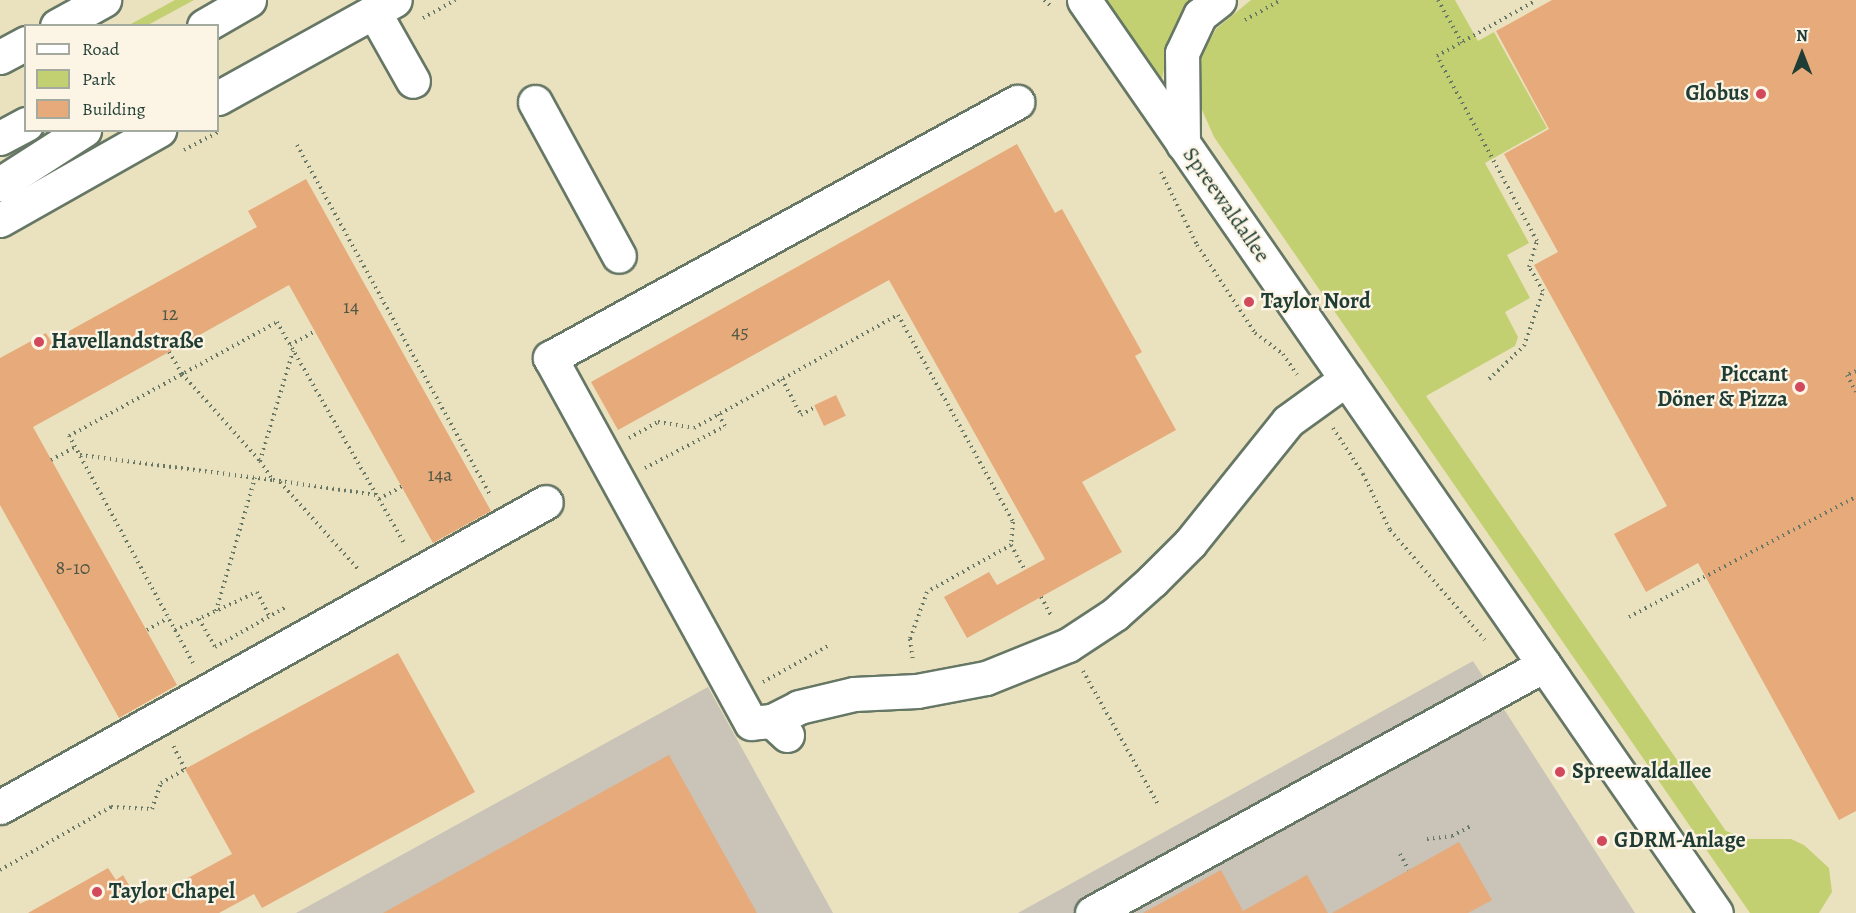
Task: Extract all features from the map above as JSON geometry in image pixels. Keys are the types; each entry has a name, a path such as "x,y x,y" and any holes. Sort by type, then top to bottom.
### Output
{"main road":[{"path":"61,24 104,0"},
{"path":"207,24 249,0"},
{"name":"Spreewaldallee","path":"1084,0 1716,913"},
{"path":"1183,144 1182,53 1200,15 1219,0"},
{"path":"219,97 384,6 413,81"},
{"path":"0,57 24,44"},
{"path":"535,102 619,256"},
{"path":"1017,102 550,358 751,723 779,728 799,707 855,694 917,691 986,678 1068,645 1115,614 1152,581 1190,543 1288,421 1346,379"},
{"path":"0,138 24,125"},
{"path":"0,183 81,132"},
{"path":"0,220 155,132"},
{"path":"0,807 546,502"},
{"path":"1092,913 1544,666"}],"path":[{"path":"1240,25 1281,0"},
{"path":"1438,0 1462,43"},
{"path":"1489,379 1524,346 1543,291 1529,267 1537,241 1437,56 1535,1"},
{"path":"297,145 506,524"},
{"path":"1159,168 1197,245 1255,333 1283,354 1363,474 1390,530 1490,645 1517,682"},
{"path":"602,453 658,422 694,428 898,315 1013,522 1011,545 1025,570"},
{"path":"208,690 69,436 277,322 420,572"},
{"path":"290,345 315,331"},
{"path":"261,461 293,351"},
{"path":"169,352 182,374 261,461 273,480"},
{"path":"1856,371 1847,375 1856,392"},
{"path":"782,379 801,415 813,408"},
{"path":"618,483 725,426 718,414"},
{"path":"51,460 75,447"},
{"path":"79,454 273,480 377,497 402,486"},
{"path":"216,611 255,478"},
{"path":"279,482 358,568 373,598"},
{"path":"1629,618 1856,497"},
{"path":"394,548 404,543"},
{"path":"917,691 910,639 927,592 1011,545"},
{"path":"348,573 367,563"},
{"path":"175,630 257,592 269,616"},
{"path":"1041,597 1047,608"},
{"path":"199,619 215,647 289,606"},
{"path":"147,630 168,618"},
{"path":"1068,645 1159,806"},
{"path":"736,696 828,646"},
{"path":"0,870 111,807 152,809 161,783 185,769 159,718"},
{"path":"1427,839 1452,836 1471,826"},
{"path":"1400,854 1409,870"}],"shaded area":[{"path":"1473,661 1635,913 1018,913"},
{"path":"708,687 833,913 296,913"}],"green space":[{"path":"175,0 194,0 150,24 131,24"},
{"path":"1100,0 1198,0 1171,35 1162,79 1157,81"},
{"path":"1251,0 1455,0 1478,41 1494,32 1547,128 1485,163 1529,243 1507,255 1530,298 1505,312 1518,337 1515,346 1426,396 1726,831 1747,839 1791,839 1804,845 1829,868 1832,892 1819,913 1750,913 1214,137 1199,103 1201,56 1216,29"}],"building":[{"path":"1552,0 1856,0 1856,811 1839,820 1698,563 1646,592 1614,534 1667,506 1534,265 1558,252 1504,154 1549,129 1496,31"},
{"path":"1017,144 1055,213 1062,209 1142,352 1135,356 1176,430 1082,482 1122,552 967,638 944,597 989,572 997,585 1045,559 889,280 618,430 591,382"},
{"path":"306,179 491,511 433,543 289,285 33,427 177,685 119,718 0,505 0,358 46,333 51,341 257,227 248,211"},
{"path":"836,395 846,416 824,426 814,405"},
{"path":"398,653 475,792 262,908 254,894 219,913 28,913 108,868 116,880 123,875 140,904 232,854 185,769"},
{"path":"669,755 757,913 383,913"},
{"path":"1459,842 1492,900 1468,913 1332,913"},
{"path":"1221,870 1243,911 1307,875 1328,913 1143,913"}],"place":[{"name":"Globus","path":"1761,94"},
{"name":"Taylor Nord","path":"1249,302"},
{"name":"Havellandstraße","path":"39,342"},
{"name":"Piccant Döner & Pizza","path":"1800,387"},
{"name":"Spreewaldallee","path":"1560,772"},
{"name":"GDRM-Anlage","path":"1602,841"},
{"name":"Taylor Chapel","path":"97,892"}]}
